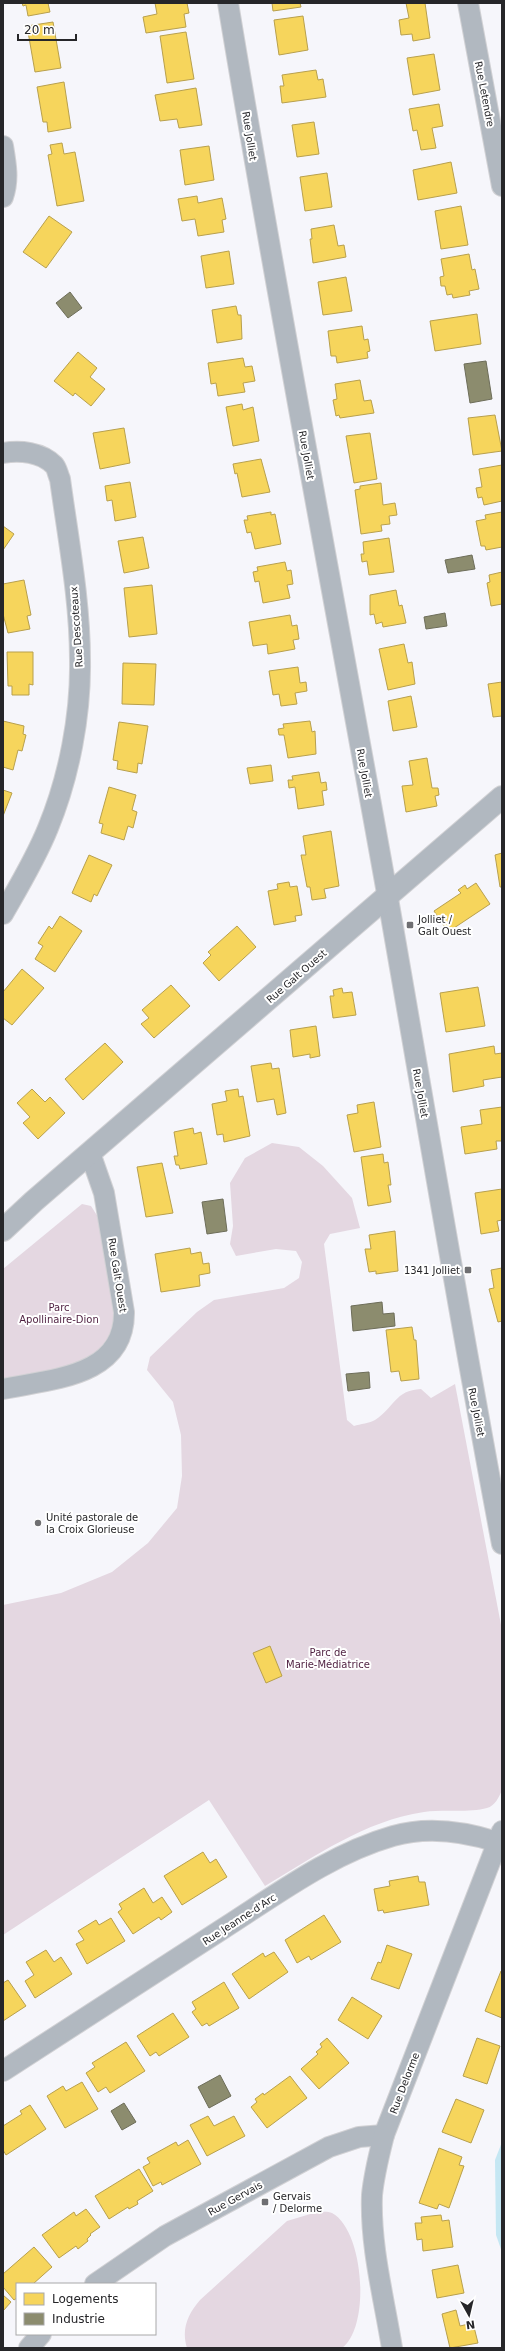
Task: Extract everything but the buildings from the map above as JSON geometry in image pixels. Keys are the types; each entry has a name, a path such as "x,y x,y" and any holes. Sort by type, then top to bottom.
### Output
{"street":[{"name":"Rue Jolliet","path":"228,3 256,174 387,897 464,1345 502,1544"},
{"name":"Rue Letendre","path":"468,3 495,109 502,186"},
{"path":"3,146 7,168 6,188 3,197"},
{"name":"Rue Descoteaux","path":"3,453 23,452 39,455 54,465 60,479 76,607 80,660 76,719 64,776 48,828 27,874 3,914"},
{"name":"Rue Galt Ouest","path":"3,1230 90,1153 502,798"},
{"name":"Rue Galt Ouest","path":"3,1389 77,1374 97,1365 109,1357 120,1339 124,1325 124,1312 104,1193 90,1153"},
{"name":"Rue Jeanne-d'Arc","path":"3,2071 299,1880 354,1850 394,1836 422,1831 449,1830 500,1836"},
{"name":"Rue Delorme","path":"392,2348 377,2262 373,2224 372,2196 375,2171 384,2135 500,1836"},
{"name":"Rue Gervais","path":"96,2283 165,2236 329,2147 359,2137 384,2135"},
{"path":"29,2348 40,2335"}],"green space":[{"name":"Parc de Marie-Médiatrice","path":"272,1143 299,1147 323,1166 352,1198 360,1228 330,1234 324,1244 347,1420 354,1426 370,1422 375,1420 387,1410 400,1396 412,1390 421,1389 431,1398 455,1384 502,1630 502,1790 494,1803 487,1808 424,1812 381,1823 361,1831 341,1841 265,1886 209,1800 3,1935 3,1605 61,1593 112,1572 148,1543 177,1508 182,1476 181,1435 173,1402 147,1370 150,1357 197,1312 214,1300 284,1288 299,1278 302,1262 296,1251 276,1249 236,1256 230,1244 233,1226 230,1183 245,1158"},
{"name":"Parc Apollinaire-Dion","path":"82,1204 91,1206 98,1217 116,1312 114,1334 85,1364 3,1381 3,1269"},
{"path":"317,2212 332,2213 343,2223 351,2238 357,2258 360,2279 360,2301 357,2320 351,2337 342,2348 187,2348 185,2341 185,2328 189,2316 200,2300 287,2221"}],"water":[{"path":"502,2142 502,2252 496,2235 495,2160"}],"place":[{"name":"Jolliet / Galt Ouest","path":"410,925"},
{"name":"1341 Jolliet","path":"468,1270"},
{"name":"Unité pastorale de la Croix Glorieuse","path":"38,1523"},
{"name":"Gervais / Delorme","path":"265,2202"}]}
